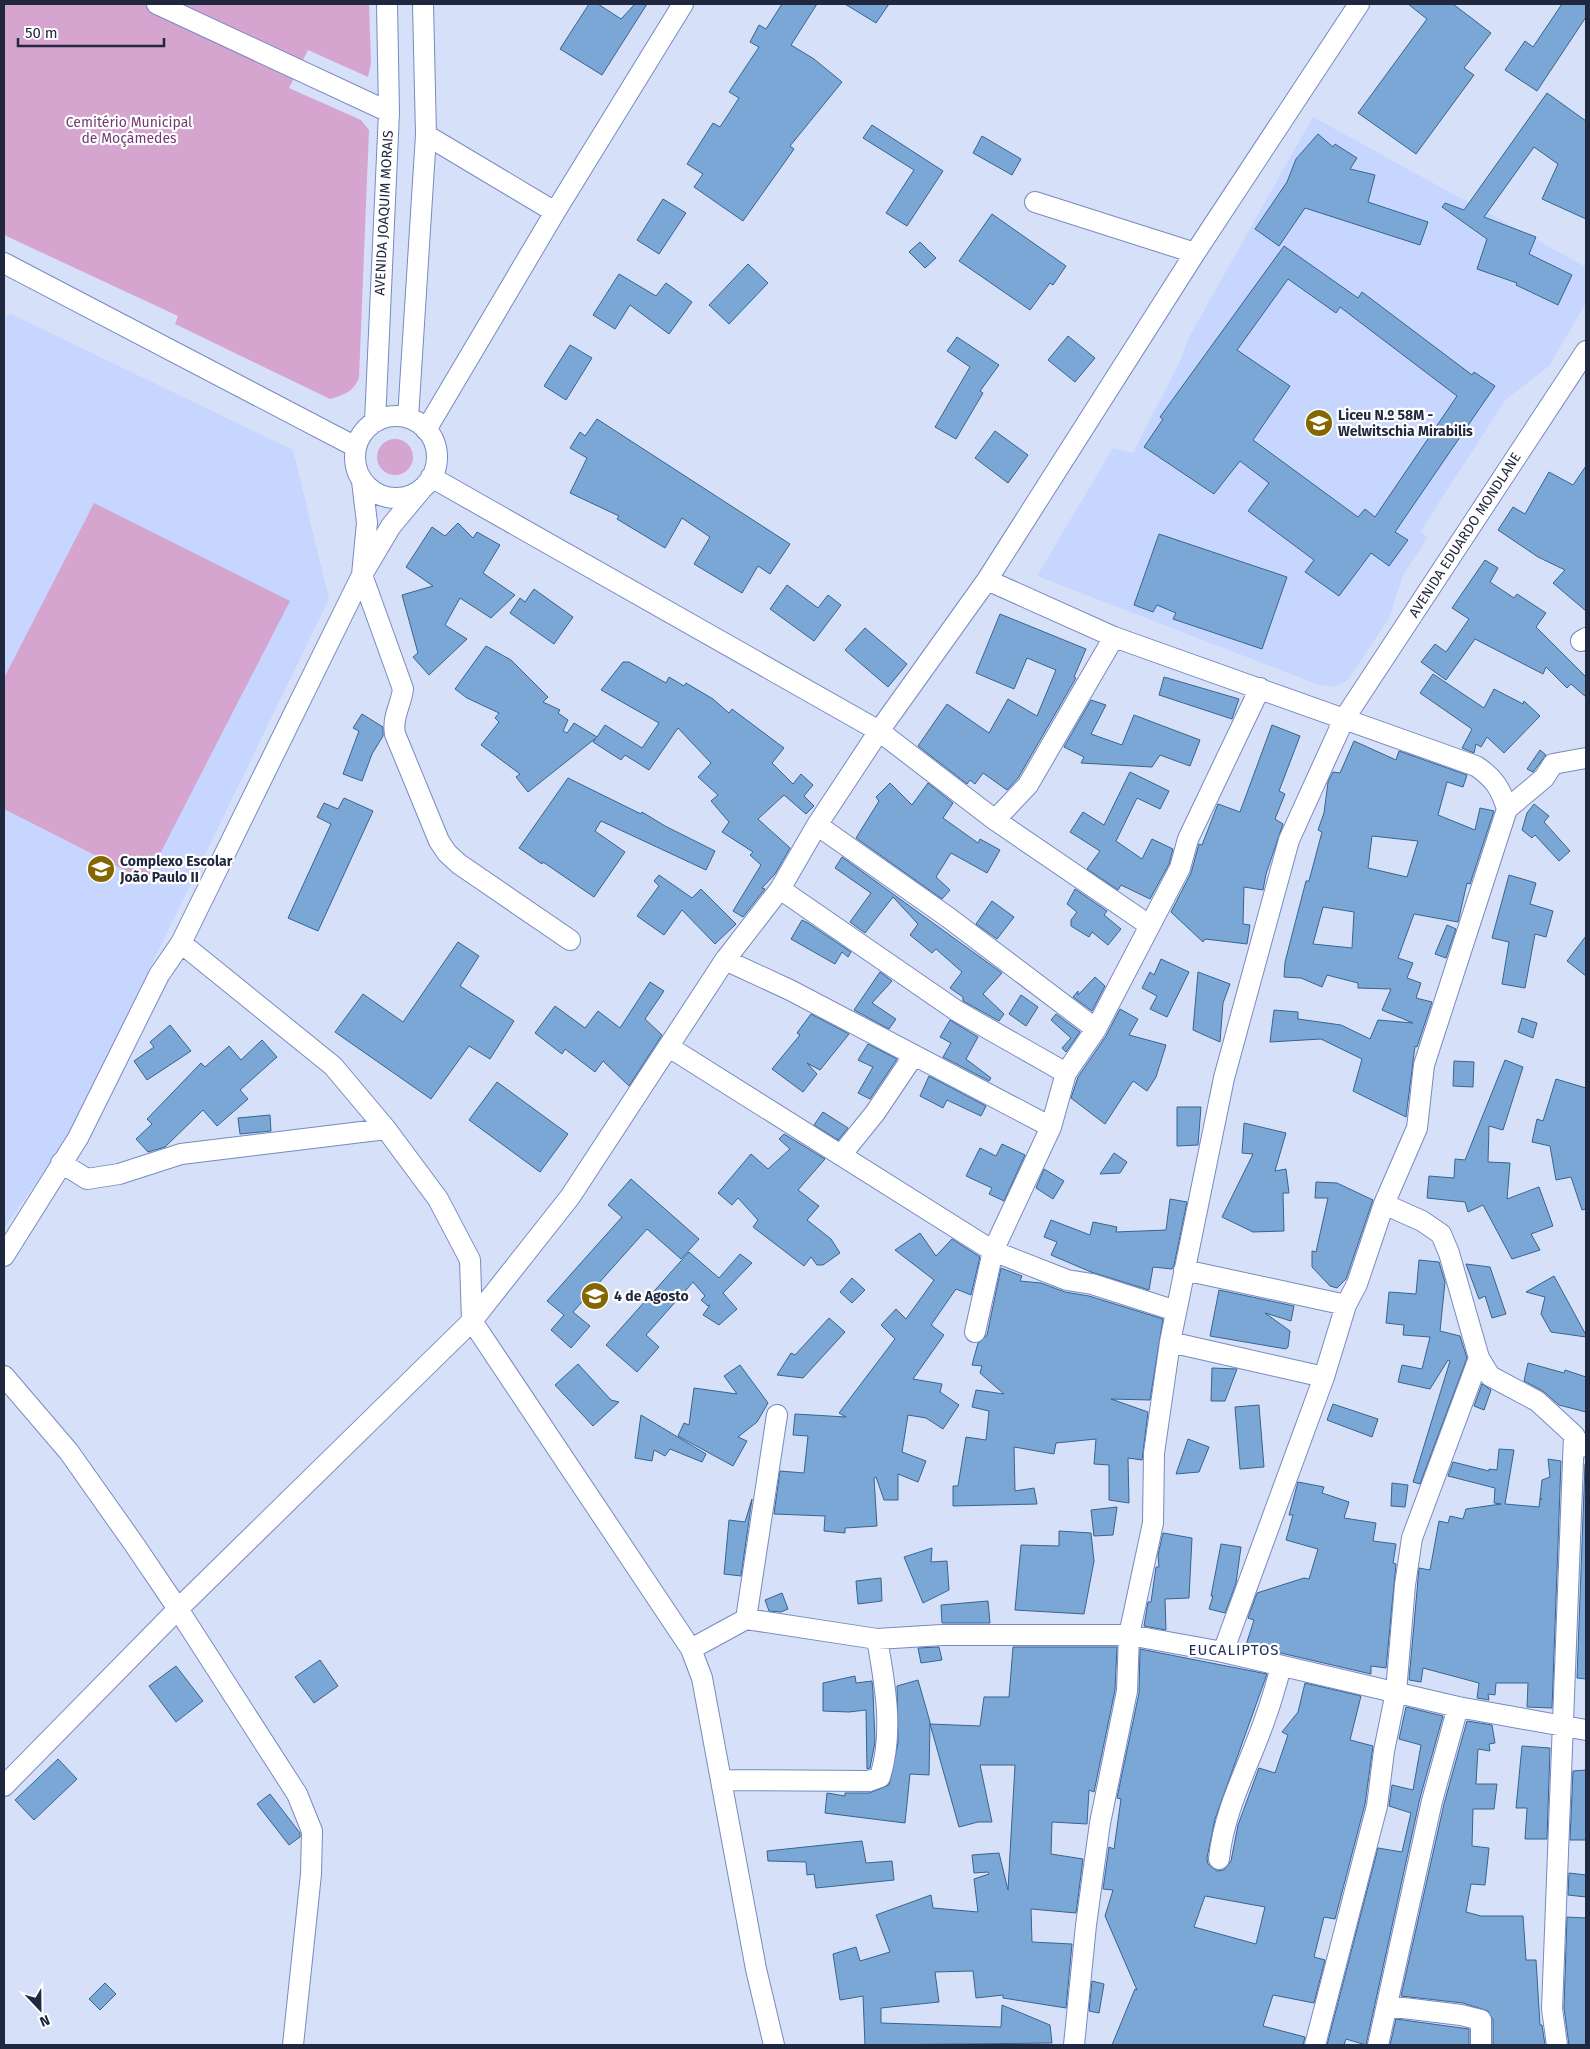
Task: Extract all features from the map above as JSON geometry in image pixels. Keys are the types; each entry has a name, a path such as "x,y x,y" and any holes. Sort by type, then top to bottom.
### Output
{"street":[{"path":"157,4 389,112"},
{"name":"AVENIDA JOAQUIM MORAIS","path":"375,422 389,112 387,4"},
{"path":"408,418 426,135 423,4"},
{"path":"426,430 554,212 683,4"},
{"path":"4,1786 178,1609 472,1321 570,1197 725,960 780,889 817,825 879,731 987,580 1195,254 1359,4"},
{"path":"426,135 554,212"},
{"path":"1035,202 1195,254"},
{"path":"4,263 356,447"},
{"name":"AVENIDA EDUARDO MONDLANE","path":"1074,2045 1086,1924 1100,1823 1127,1692 1129,1635 1153,1523 1154,1453 1170,1342 1224,1078 1289,840 1344,719 1586,351"},
{"path":"4,1256 78,1138 159,975 181,943 362,575 391,526 427,482 436,465 433,441 426,430 408,418 397,416 375,422 360,437 356,447 356,464 362,481 367,523 362,575 403,689 393,722 395,734 440,841 447,853 459,864 570,940"},
{"path":"362,481 372,490 384,496 397,498 411,495 427,482"},
{"path":"427,482 879,731 994,820 1149,926"},
{"path":"987,580 1114,637 1476,766 1492,776 1501,790 1507,809"},
{"path":"994,820 1028,785 1114,637"},
{"path":"976,1332 993,1250 1051,1127 1066,1073 1096,1029 1180,868 1188,839 1260,688"},
{"path":"1224,1652 1324,1377 1346,1304 1357,1284 1384,1204 1417,1128 1424,1065 1507,809 1544,778 1554,764 1586,758"},
{"path":"817,825 949,918 1096,1029"},
{"path":"780,889 957,1010 1066,1073"},
{"path":"181,943 333,1066 386,1129 438,1199 470,1260 472,1321 691,1650 702,1678 756,1969 774,2045"},
{"path":"725,960 790,990 1051,1127"},
{"path":"669,1047 993,1250 1067,1280 1092,1284 1176,1311"},
{"path":"842,1155 875,1113 914,1056"},
{"path":"62,1162 87,1179 119,1174 181,1154 386,1129"},
{"path":"1384,1204 1422,1221 1440,1234 1449,1253 1480,1358 1490,1376 1536,1401 1574,1435 1586,1453"},
{"path":"1184,1270 1346,1304"},
{"path":"1170,1342 1324,1377"},
{"path":"1315,2045 1377,1806 1384,1751 1396,1692 1405,1585 1412,1538 1480,1358"},
{"path":"4,1376 69,1452 178,1609 297,1794 312,1831 311,1874 293,2045"},
{"path":"746,1620 777,1415"},
{"path":"1557,2045 1552,2009 1563,1754 1561,1726 1574,1435"},
{"path":"691,1650 746,1620 877,1639 942,1636 1129,1635 1224,1652 1281,1668 1458,1707 1586,1730"},
{"path":"721,1780 869,1781 880,1777 885,1761 887,1698 877,1639"},
{"path":"1219,1859 1222,1833 1245,1765 1266,1717 1281,1668"},
{"path":"1378,2045 1432,1801 1458,1707"},
{"path":"1387,2006 1461,2015 1481,2020 1481,2045"}],"shaded area":[{"name":"Liceu N.º 58M - Welwitschia Mirabilis","path":"1313,117 1586,267 1586,303 1549,366 1506,399 1420,532 1428,537 1403,575 1390,616 1348,680 1335,687 1319,685 1037,576 1113,448 1133,453 1181,359 1188,339"},
{"name":"Complexo Escolar João Paulo II","path":"11,314 293,450 329,599 67,1139 4,1228 4,317"}],"green space":[{"name":"Cemitério Municipal de Moçâmedes","path":"4,4 369,4 371,64 368,77 308,50 289,88 361,120 369,130 359,378 351,390 330,399 175,324 178,316 4,235"},
{"path":"395,439 402,440 408,444 412,450 412,464 408,470 402,474 395,475 388,474 382,470 378,464 377,457 378,450 382,444 388,440"},
{"path":"94,503 290,601 146,881 4,809 4,678"}],"building":[{"path":"589,4 598,4 621,19 635,4 647,4 602,75 560,49"},
{"path":"782,4 817,4 791,45 814,59 842,82 790,146 794,149 743,221 694,187 703,174 687,164 713,123 720,127 739,98 729,92 759,47 750,42 759,25 766,29"},
{"path":"845,4 889,4 876,23"},
{"path":"1408,4 1453,4 1491,33 1464,68 1474,75 1416,154 1358,113 1427,19"},
{"path":"1562,4 1586,4 1586,17 1537,91 1505,70 1525,41 1533,47"},
{"path":"1547,93 1586,121 1586,219 1542,199 1558,164 1534,147 1484,217 1536,237 1529,254 1572,275 1558,305 1516,285 1517,283 1477,269 1487,239 1442,207 1445,203 1464,210"},
{"path":"872,125 943,171 907,226 886,213 914,170 863,138"},
{"path":"1318,134 1333,147 1335,144 1357,158 1350,169 1375,175 1368,202 1428,222 1420,245 1305,208 1279,246 1255,229 1287,182 1296,159"},
{"path":"982,136 1021,159 1012,175 973,153"},
{"path":"663,199 686,213 659,254 637,240"},
{"path":"992,214 1066,266 1053,285 1050,283 1030,310 959,261"},
{"path":"920,242 936,258 925,268 909,252"},
{"path":"1284,246 1358,298 1362,292 1472,375 1474,372 1495,386 1395,532 1408,540 1389,566 1371,553 1339,596 1305,572 1314,560 1248,511 1269,483 1240,461 1214,494 1144,447 1163,419 1160,417","holes":["1288,279 1336,313 1340,307 1457,396 1375,517 1365,509 1358,517 1253,440 1290,386 1237,350"]},
{"path":"748,264 768,283 729,324 709,305"},
{"path":"619,274 656,296 666,283 692,302 669,334 630,305 615,329 593,315"},
{"path":"1068,336 1095,358 1075,382 1048,360"},
{"path":"957,337 999,365 980,391 983,393 956,439 935,427 970,367 947,351"},
{"path":"570,345 592,358 566,400 544,386"},
{"path":"597,419 790,544 770,574 758,566 742,593 694,564 710,537 682,518 665,548 617,519 619,516 570,493 587,458 570,448 580,432 585,436"},
{"path":"995,431 1028,455 1008,483 975,458"},
{"path":"1586,466 1586,611 1553,583 1565,570 1538,557 1498,530 1513,507 1525,514 1549,472 1573,485"},
{"path":"458,523 473,538 477,532 500,545 483,573 515,595 491,618 460,598 445,625 467,639 429,675 413,657 418,653 402,595 433,586 406,567 432,527 445,536"},
{"path":"1159,534 1287,577 1262,649 1173,619 1176,613 1157,605 1153,612 1134,605"},
{"path":"1485,560 1498,568 1490,582 1514,598 1517,594 1546,613 1536,627 1586,677 1586,697 1571,684 1567,688 1546,667 1543,674 1475,639 1446,680 1421,662 1435,644 1446,652 1469,619 1452,608"},
{"path":"787,585 818,608 828,595 841,605 814,641 770,609"},
{"path":"534,589 573,617 554,644 510,613 520,598 525,602"},
{"path":"1000,614 1086,649 1074,677 1076,678 1018,778 1007,790 983,773 975,784 970,780 967,784 918,746 947,704 989,733 1008,699 1037,716 1056,670 1027,658 1014,689 976,673"},
{"path":"865,628 907,664 888,687 845,650"},
{"path":"486,646 511,660 548,697 543,702 560,710 558,713 568,720 563,731 567,733 574,723 597,737 605,725 642,748 659,723 601,690 623,662 629,662 666,683 669,677 684,686 686,683 713,699 729,713 732,709 784,748 772,763 793,784 801,774 813,785 804,796 814,806 806,814 784,795 758,819 790,848 775,874 762,888 765,889 743,917 733,911 761,865 750,855 753,852 722,832 729,822 711,801 718,795 698,777 711,763 678,728 649,770 625,755 621,760 593,742 596,738 528,792 516,777 520,774 481,745 499,722 495,718 499,713 467,698 455,689"},
{"path":"1433,674 1484,708 1494,689 1523,704 1524,701 1540,716 1504,753 1487,737 1481,747 1476,744 1474,753 1462,748 1472,729 1420,693"},
{"path":"1164,677 1239,699 1232,719 1159,695"},
{"path":"1091,700 1106,705 1091,734 1122,745 1134,715 1200,740 1190,766 1160,755 1152,767 1081,763 1084,757 1064,747"},
{"path":"362,714 383,727 383,736 372,754 362,781 343,774 359,731 353,728"},
{"path":"1272,725 1300,736 1279,791 1285,794 1275,819 1283,824 1266,874 1263,890 1244,887 1243,924 1250,925 1247,944 1205,939 1203,942 1171,912 1191,873 1199,844 1202,845 1218,804 1240,812"},
{"path":"1354,741 1396,760 1399,751 1467,775 1463,787 1447,782 1438,815 1475,830 1480,808 1494,811 1470,884 1467,883 1458,922 1414,914 1398,958 1413,963 1407,978 1421,983 1416,998 1432,1002 1417,1047 1415,1046 1406,1117 1353,1091 1362,1059 1321,1039 1270,1042 1274,1010 1298,1012 1298,1019 1341,1025 1370,1039 1378,1020 1413,1023 1382,1010 1391,989 1358,988 1358,983 1327,975 1322,987 1301,978 1284,977 1285,962 1306,881 1309,881 1322,832 1318,830 1324,813 1328,782 1333,772 1340,773","holes":["1372,836 1418,841 1407,877 1368,868","1323,907 1354,912 1352,948 1313,944"]},
{"path":"1540,750 1546,755 1533,772 1527,769"},
{"path":"1130,772 1169,791 1160,809 1137,798 1116,841 1142,859 1152,839 1173,849 1169,864 1150,899 1121,885 1118,890 1087,869 1100,851 1070,832 1083,812 1104,825"},
{"path":"568,778 641,814 642,812 665,826 715,851 706,870 601,821 595,831 625,852 594,897 543,862 542,864 519,848"},
{"path":"890,783 912,805 928,783 953,803 943,818 978,843 980,839 1000,850 987,873 951,853 936,877 950,890 942,899 856,838 879,801 876,797"},
{"path":"344,798 373,811 318,931 288,918 331,824 317,817 324,803 338,809"},
{"path":"1534,804 1549,816 1544,822 1570,851 1559,861 1535,835 1532,838 1522,830 1527,813"},
{"path":"842,857 1002,973 983,994 1004,1014 999,1021 963,1001 963,997 950,988 962,972 936,949 932,953 910,935 918,924 893,897 865,933 850,922 871,893 835,868"},
{"path":"659,875 692,898 701,889 736,924 715,944 682,910 664,935 637,916 659,886 654,881"},
{"path":"1509,875 1536,883 1530,904 1553,911 1546,937 1535,934 1525,988 1502,984 1509,942 1492,938"},
{"path":"1075,889 1107,911 1104,915 1121,929 1108,945 1092,932 1089,937 1071,926 1071,920 1077,912 1067,904"},
{"path":"992,901 1014,917 997,939 976,924"},
{"path":"802,920 851,952 848,957 842,952 835,964 791,939"},
{"path":"1447,925 1456,929 1446,958 1435,954"},
{"path":"1586,936 1586,976 1567,961"},
{"path":"458,942 479,956 460,986 514,1021 490,1059 469,1046 431,1099 335,1032 363,994 403,1022"},
{"path":"1161,959 1189,972 1167,1017 1150,1009 1157,996 1142,988 1150,972 1154,975"},
{"path":"880,972 892,981 872,1003 896,1019 889,1029 854,1010"},
{"path":"1198,972 1230,984 1223,1003 1220,1042 1193,1030"},
{"path":"1095,977 1105,986 1092,1011 1073,997 1078,991 1078,995"},
{"path":"650,982 664,991 645,1019 662,1035 629,1086 603,1061 595,1072 565,1049 562,1054 535,1033 555,1006 585,1028 598,1011 620,1028"},
{"path":"1021,995 1038,1007 1026,1026 1009,1014"},
{"path":"1120,1009 1138,1019 1129,1035 1166,1045 1156,1077 1147,1091 1133,1081 1105,1124 1071,1098 1078,1077 1106,1036"},
{"path":"811,1014 849,1034 820,1070 807,1063 817,1074 803,1092 772,1069 800,1035 797,1033"},
{"path":"1056,1014 1080,1032 1066,1052 1062,1048 1071,1038 1051,1020"},
{"path":"1522,1018 1537,1023 1533,1038 1518,1032"},
{"path":"950,1020 978,1037 966,1059 991,1078 989,1081 943,1057 951,1043 940,1037"},
{"path":"170,1025 191,1051 147,1080 134,1061 154,1047 150,1042"},
{"path":"262,1040 277,1057 240,1090 248,1099 217,1126 203,1110 165,1147 148,1152 136,1139 152,1124 147,1119 201,1063 205,1067 229,1046 241,1060"},
{"path":"868,1044 897,1059 870,1099 858,1093 873,1067 858,1060"},
{"path":"1505,1060 1523,1067 1503,1130 1489,1126 1488,1162 1510,1163 1507,1199 1539,1187 1553,1226 1531,1234 1540,1250 1512,1259 1483,1205 1468,1212 1465,1202 1427,1198 1429,1176 1454,1178 1455,1159 1465,1160"},
{"path":"1454,1061 1474,1062 1473,1087 1453,1086"},
{"path":"929,1076 986,1106 981,1116 947,1100 943,1108 920,1096"},
{"path":"1556,1079 1586,1088 1586,1209 1582,1210 1571,1177 1556,1180 1550,1146 1532,1142 1537,1119 1543,1121"},
{"path":"497,1082 568,1134 540,1172 469,1120"},
{"path":"1177,1107 1201,1107 1198,1145 1177,1146"},
{"path":"823,1112 848,1128 838,1140 814,1125"},
{"path":"270,1115 271,1131 240,1134 238,1118"},
{"path":"1244,1123 1286,1133 1275,1171 1286,1169 1289,1193 1283,1193 1284,1231 1253,1232 1222,1217 1253,1154 1242,1153"},
{"path":"784,1134 825,1159 798,1190 819,1206 807,1220 831,1239 840,1253 823,1265 817,1265 811,1257 804,1266 753,1227 758,1220 738,1198 732,1205 718,1193 751,1154 768,1169 790,1149 779,1139"},
{"path":"1002,1144 1025,1155 1004,1201 989,1194 992,1188 966,1176 980,1148 996,1156"},
{"path":"1114,1153 1127,1162 1120,1173 1100,1174"},
{"path":"1044,1169 1064,1181 1053,1199 1036,1188"},
{"path":"631,1179 699,1239 681,1259 647,1229 573,1312 590,1326 571,1348 551,1330 564,1315 547,1301 622,1217 608,1205"},
{"path":"1316,1182 1337,1183 1373,1200 1346,1279 1337,1288 1330,1286 1312,1267 1312,1251 1316,1252 1328,1198 1315,1198"},
{"path":"1170,1199 1187,1202 1174,1265 1172,1269 1153,1267 1149,1290 1091,1272 1051,1255 1057,1242 1044,1237 1051,1220 1090,1235 1093,1222 1117,1227 1116,1232 1166,1230"},
{"path":"920,1233 936,1256 952,1239 980,1257 971,1295 956,1289 931,1325 944,1335 913,1379 942,1384 940,1392 959,1405 943,1429 926,1418 908,1415 902,1452 926,1461 918,1482 898,1474 898,1500 884,1500 876,1477 874,1478 877,1526 845,1528 845,1533 824,1531 825,1516 774,1514 780,1471 804,1473 808,1436 793,1435 795,1414 846,1417 839,1413 895,1339 881,1325 896,1309 906,1319 934,1280 895,1250"},
{"path":"689,1252 719,1278 740,1254 752,1263 723,1293 737,1309 719,1325 703,1315 710,1305 708,1306 701,1300 705,1296 693,1282 646,1335 659,1347 637,1372 606,1345"},
{"path":"1419,1260 1439,1262 1445,1282 1440,1331 1460,1336 1467,1358 1420,1484 1413,1482 1450,1361 1448,1360 1430,1389 1398,1382 1402,1365 1422,1369 1430,1337 1403,1335 1404,1325 1386,1323 1389,1292 1416,1294"},
{"path":"1466,1264 1490,1267 1506,1314 1492,1318 1485,1296 1479,1299"},
{"path":"1001,1268 1022,1276 1020,1281 1041,1283 1065,1292 1089,1296 1163,1319 1150,1400 1111,1399 1148,1412 1142,1460 1128,1458 1129,1503 1109,1500 1109,1465 1094,1464 1096,1439 1056,1443 1054,1454 1014,1447 1015,1491 1034,1488 1037,1504 953,1506 953,1486 958,1486 966,1437 986,1440 989,1411 972,1407 976,1390 1004,1394 980,1373 982,1366 972,1365 978,1343 987,1335"},
{"path":"1554,1276 1586,1337 1551,1332 1541,1314 1545,1297 1526,1292"},
{"path":"852,1278 865,1290 852,1303 840,1292"},
{"path":"1219,1290 1294,1306 1291,1321 1265,1313 1290,1331 1288,1347 1286,1349 1210,1336"},
{"path":"829,1318 845,1332 803,1378 777,1375 791,1353 795,1355"},
{"path":"1528,1363 1564,1373 1565,1370 1586,1377 1586,1412 1559,1405 1543,1391 1524,1381"},
{"path":"578,1364 611,1400 619,1402 593,1426 555,1385"},
{"path":"740,1365 768,1403 757,1422 738,1437 747,1441 733,1466 678,1436 684,1423 689,1425 694,1388 737,1394 724,1376"},
{"path":"1212,1368 1237,1369 1225,1401 1211,1401"},
{"path":"1482,1384 1491,1390 1484,1410 1474,1406"},
{"path":"1333,1404 1378,1419 1372,1437 1327,1420"},
{"path":"1259,1405 1264,1467 1240,1469 1235,1407"},
{"path":"641,1415 706,1454 702,1462 670,1449 665,1456 654,1450 652,1461 635,1458"},
{"path":"1188,1439 1209,1447 1199,1472 1176,1474"},
{"path":"1499,1449 1514,1450 1505,1504 1539,1507 1542,1480 1550,1477 1548,1459 1561,1461 1552,1708 1527,1707 1528,1683 1496,1683 1495,1695 1488,1694 1489,1700 1477,1698 1479,1683 1423,1668 1421,1682 1409,1680 1419,1568 1430,1570 1439,1521 1448,1523 1450,1516 1463,1519 1466,1509 1501,1504 1494,1503 1495,1488 1448,1476 1453,1462 1489,1471 1489,1469 1497,1470"},
{"path":"1586,1464 1586,1679 1577,1678"},
{"path":"1298,1482 1324,1487 1322,1493 1349,1502 1344,1518 1376,1523 1373,1541 1396,1544 1393,1563 1396,1564 1386,1668 1371,1666 1371,1674 1246,1645 1254,1620 1248,1618 1257,1593 1304,1578 1309,1579 1318,1549 1286,1540 1293,1515 1289,1515"},
{"path":"1392,1483 1408,1485 1405,1507 1391,1506"},
{"path":"752,1499 741,1576 724,1574 729,1520 745,1522"},
{"path":"1117,1507 1113,1535 1094,1536 1091,1510"},
{"path":"1059,1531 1091,1533 1094,1561 1084,1614 1015,1610 1021,1545 1059,1546"},
{"path":"1163,1533 1192,1538 1189,1598 1165,1599 1166,1630 1144,1626 1148,1602 1151,1602 1156,1567 1159,1567 1158,1555"},
{"path":"1221,1544 1241,1547 1236,1583 1225,1613 1209,1609 1213,1596 1211,1596"},
{"path":"932,1548 931,1562 947,1561 949,1590 923,1603 904,1557"},
{"path":"881,1578 882,1601 858,1604 856,1581"},
{"path":"782,1593 788,1609 781,1612 769,1611 765,1600"},
{"path":"988,1601 990,1623 942,1623 941,1605"},
{"path":"939,1647 942,1660 921,1663 918,1648"},
{"path":"1013,1647 1117,1647 1115,1690 1094,1792 1089,1790 1087,1824 1052,1822 1051,1854 1083,1859 1076,1913 1031,1909 1032,1942 1072,1944 1066,2008 1003,1998 1003,1995 976,1998 973,1971 935,1972 939,2002 881,2008 881,2023 1001,2027 1002,2005 1050,2025 1052,2043 865,2045 863,1996 840,2000 833,1954 856,1947 860,1961 890,1952 876,1915 931,1895 933,1908 978,1912 974,1879 989,1874 988,1872 974,1873 972,1855 999,1853 1008,1890 1015,1765 980,1765 992,1822 978,1822 959,1827 930,1724 980,1726 984,1697 1009,1697"},
{"path":"1140,1649 1267,1674 1215,1819 1207,1858 1208,1864 1217,1871 1224,1870 1231,1861 1238,1825 1259,1768 1275,1773 1288,1735 1282,1732 1298,1712 1305,1683 1361,1696 1350,1740 1373,1746 1365,1804 1335,1919 1324,1917 1314,1957 1325,1960 1314,2003 1273,1995 1263,2026 1305,2037 1303,2045 1112,2045 1135,1989 1137,1990 1105,1916 1113,1890 1103,1889 1109,1847 1114,1849 1121,1799 1117,1798 1139,1693","holes":["1205,1896 1265,1907 1256,1944 1194,1927"]},
{"path":"320,1660 338,1686 314,1703 295,1677"},
{"path":"176,1666 203,1701 176,1722 149,1686"},
{"path":"855,1676 856,1683 872,1681 875,1742 870,1768 867,1769 866,1710 849,1712 823,1711 823,1683"},
{"path":"918,1680 930,1722 929,1775 910,1774 905,1823 825,1813 827,1793 845,1796 845,1793 869,1793 889,1785 898,1743 897,1686"},
{"path":"1406,1707 1443,1716 1420,1798 1366,2045 1346,2039 1344,2045 1327,2045 1378,1848 1402,1852 1411,1813 1389,1806 1392,1785 1413,1790 1421,1745 1399,1739"},
{"path":"1467,1721 1492,1725 1495,1743 1489,1744 1490,1751 1478,1749 1476,1784 1497,1784 1494,1809 1473,1809 1472,1846 1489,1848 1485,1885 1471,1884 1466,1912 1481,1916 1523,1916 1526,1960 1536,1960 1540,2025 1542,2025 1545,2045 1493,2045 1493,2020 1488,2011 1463,2003 1401,1996 1444,1804"},
{"path":"1522,1746 1550,1748 1547,1839 1525,1839 1527,1808 1516,1808"},
{"path":"58,1759 77,1779 34,1820 15,1800"},
{"path":"1586,1770 1586,1840 1570,1840 1573,1771"},
{"path":"270,1794 300,1833 300,1837 289,1845 257,1804"},
{"path":"862,1841 866,1863 892,1861 894,1880 816,1888 814,1874 807,1875 806,1862 768,1861 767,1851"},
{"path":"1569,1873 1586,1875 1586,1897 1568,1895"},
{"path":"1567,1917 1586,1918 1586,2045 1569,2045 1564,2008"},
{"path":"1092,1981 1104,1984 1099,2013 1089,2011"},
{"path":"105,1983 116,1994 100,2010 89,1999"},
{"path":"1396,2019 1469,2029 1469,2045 1390,2045"}],"place":[{"name":"Liceu N.º 58M - Welwitschia Mirabilis","path":"1319,423"},
{"name":"Complexo Escolar João Paulo II","path":"101,869"},
{"name":"4 de Agosto","path":"595,1296"}],"district":[{"name":"EUCALIPTOS","path":"1234,1650"}]}
